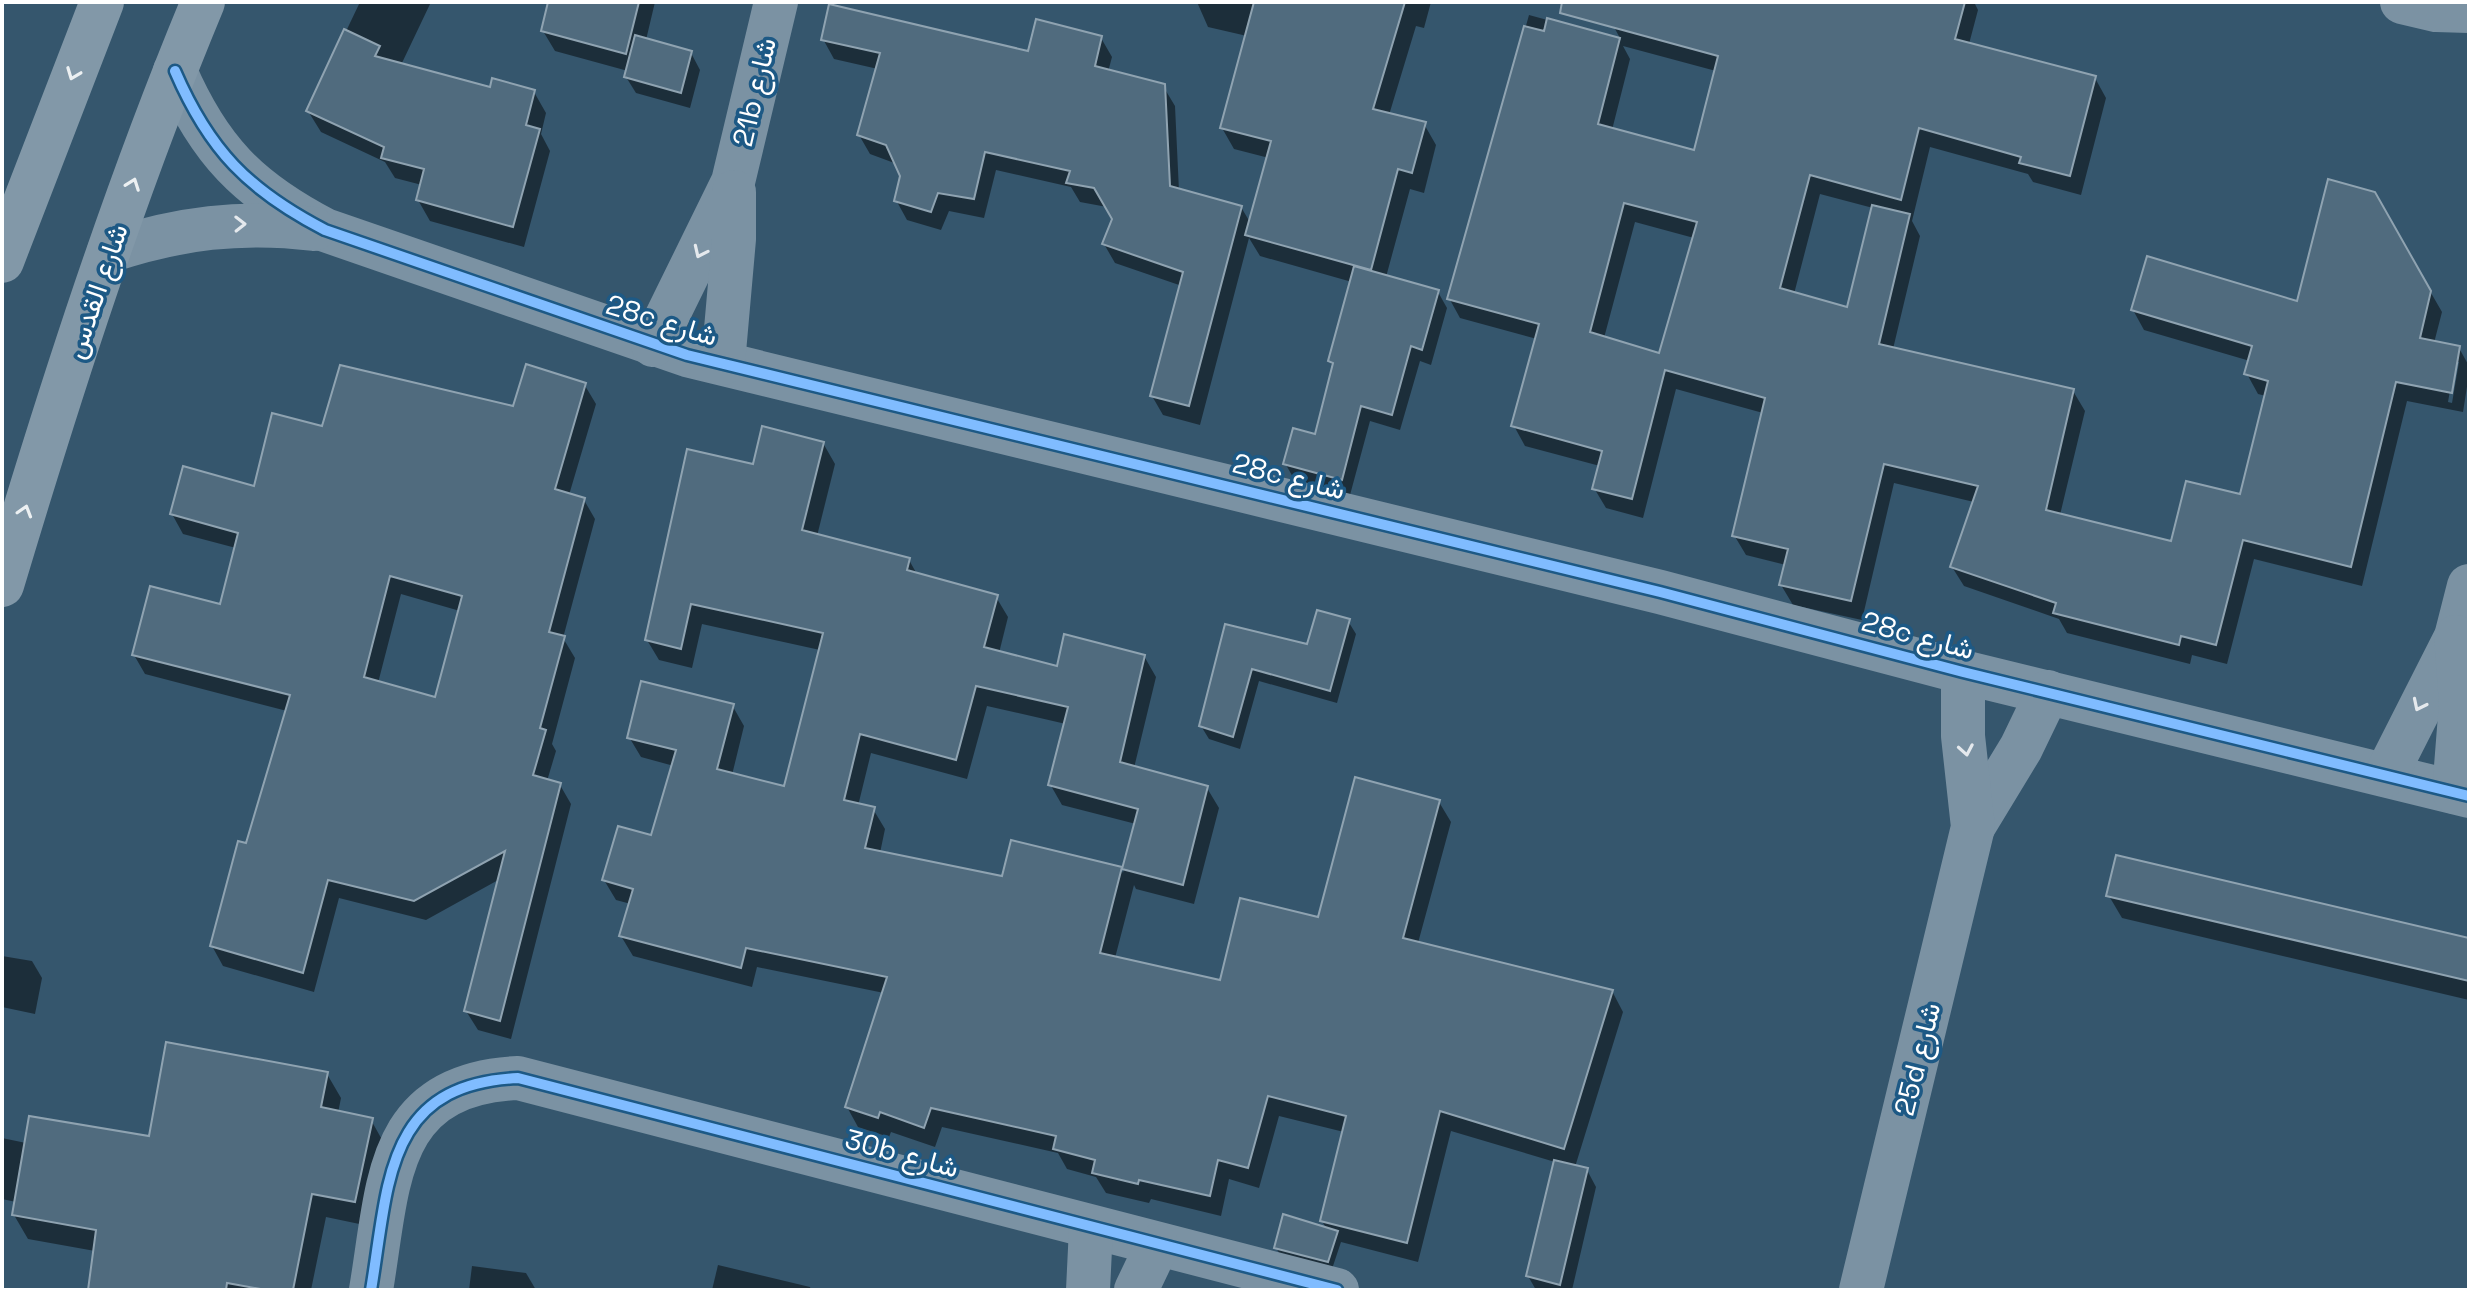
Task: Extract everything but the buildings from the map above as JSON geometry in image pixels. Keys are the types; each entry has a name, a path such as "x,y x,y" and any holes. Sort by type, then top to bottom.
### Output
{"main road":[{"path":"2,261 102,2"},
{"name":"شارع القدس","path":"2,585 50,426 109,251 203,2"}],"street":[{"name":"21b شارع","path":"653,345 733,182 776,2"},
{"name":"28c شارع","path":"175,71 193,112 217,150 249,183 285,209 325,230 653,345 1660,592 1963,672 2461,794"},
{"name":"21b شارع","path":"723,363 734,239 733,182"},
{"name":"28c شارع","path":"109,251 150,237 237,224 325,230"},
{"path":"2386,775 2456,637 2469,586"},
{"path":"2456,637 2461,703 2461,794"},
{"name":"25d شارع","path":"1963,672 1963,736 1973,827"},
{"name":"25d شارع","path":"1861,1290 1973,827 2021,748 2048,692"},
{"name":"30b شارع","path":"371,1290 393,1170 404,1138 424,1111 453,1089 497,1079 537,1081 1157,1246 1337,1290"},
{"path":"1088,1290 1091,1228"},
{"path":"1136,1290 1157,1246"}],"cycle path":[{"path":"175,71 202,124 234,165 274,199 325,230 687,355 1660,592 1963,672 2469,796"},
{"path":"371,1290 390,1178 401,1146 417,1120 441,1099 474,1084 518,1078 1337,1290"}]}
